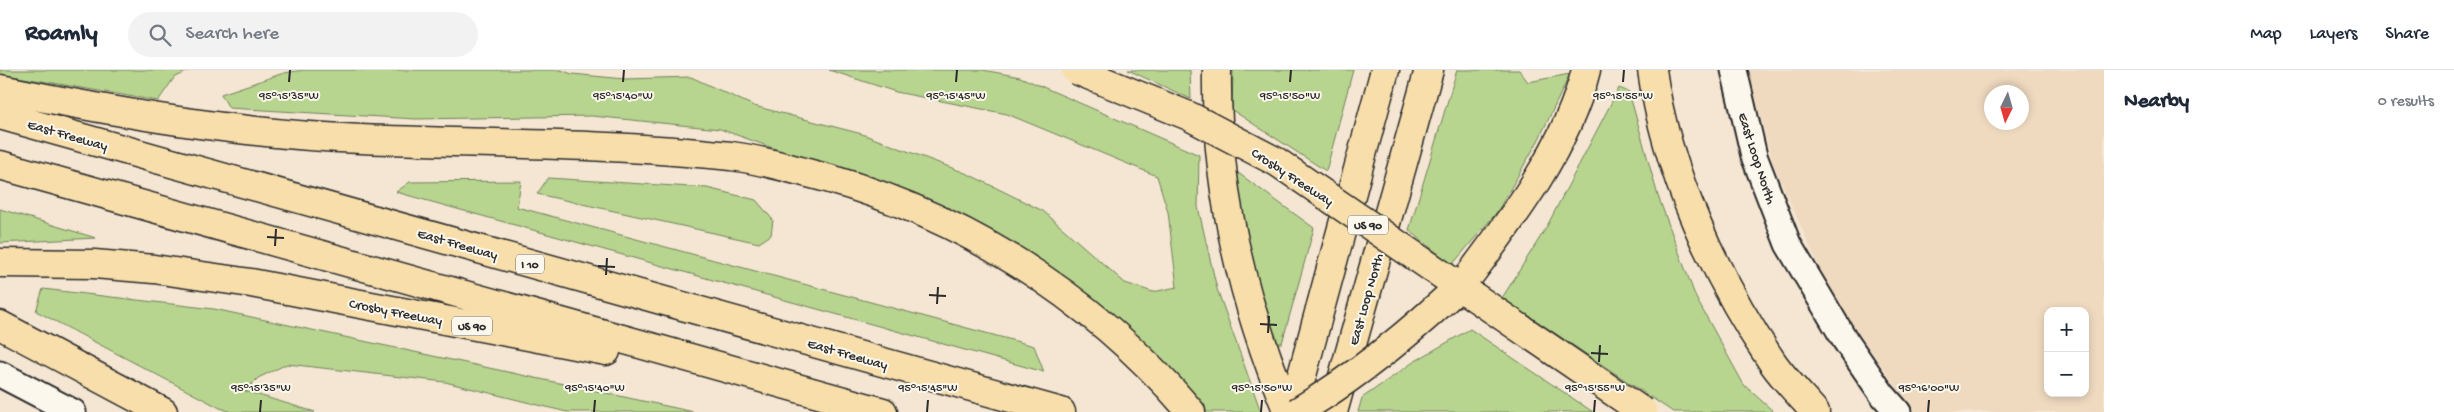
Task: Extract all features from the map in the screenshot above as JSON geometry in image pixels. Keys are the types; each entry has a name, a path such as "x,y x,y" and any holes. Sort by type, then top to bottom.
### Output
{"highway":[{"name":"Crosby Freeway","path":"1076,70 1189,116 1277,162 1643,412"},
{"path":"1216,70 1220,150 1234,240 1263,346 1288,412"},
{"path":"1292,412 1386,70"},
{"name":"East Loop North","path":"1333,412 1429,70"},
{"path":"1297,412 1371,364 1428,316 1466,280 1518,210 1547,162 1567,120 1586,70"},
{"path":"1652,70 1669,144 1708,252 1729,293 1774,364 1815,412"},
{"path":"0,89 179,122 265,132 358,139 585,147 734,157 823,176 870,190 965,232 1026,268 1098,318 1138,354 1191,412"},
{"name":"East Freeway","path":"0,115 1060,412"},
{"path":"0,165 883,412"},
{"name":"Crosby Freeway","path":"0,263 94,264 154,269 251,283 789,386"},
{"path":"0,325 163,412"},
{"path":"118,387 181,412"}],"main road":[{"name":"East Loop North","path":"1734,70 1754,156 1788,244 1844,340 1882,394 1898,412"},
{"path":"0,374 73,412"}],"shaded area":[{"path":"1747,70 2104,70 2104,412 1914,412 1831,294 1774,166"}],"green space":[{"path":"0,70 190,70 174,78 158,101 0,74"},
{"path":"304,70 561,70 572,74 625,79 691,77 754,106 862,134 968,174 1043,211 1125,283 1153,292 1177,287 1168,212 1157,176 1007,114 896,92 829,70 983,70 1020,77 1199,155 1198,207 1217,289 1261,412 1201,412 1040,265 935,202 720,129 592,116 416,119 229,108 221,94 284,73"},
{"path":"1128,70 1190,70 1191,99"},
{"path":"1233,70 1353,70 1326,171 1232,110"},
{"path":"1457,70 1519,70 1528,82 1570,74 1538,141 1497,212 1452,265 1409,230"},
{"path":"1619,88 1629,92 1658,196 1696,298 1744,385 1774,412 1673,412 1502,298 1546,228"},
{"path":"1234,170 1314,228 1282,343 1275,343 1241,235"},
{"path":"548,178 707,188 756,200 773,220 771,235 759,243 537,194"},
{"path":"521,181 517,207 1034,346 1044,372 396,192 410,182"},
{"path":"0,209 96,238 0,243"},
{"path":"43,289 214,309 694,412 567,412 445,382 287,364 258,378 245,391 315,412 232,412 220,408 36,311"},
{"path":"1470,329 1593,412 1358,412 1362,398 1412,363"}]}
